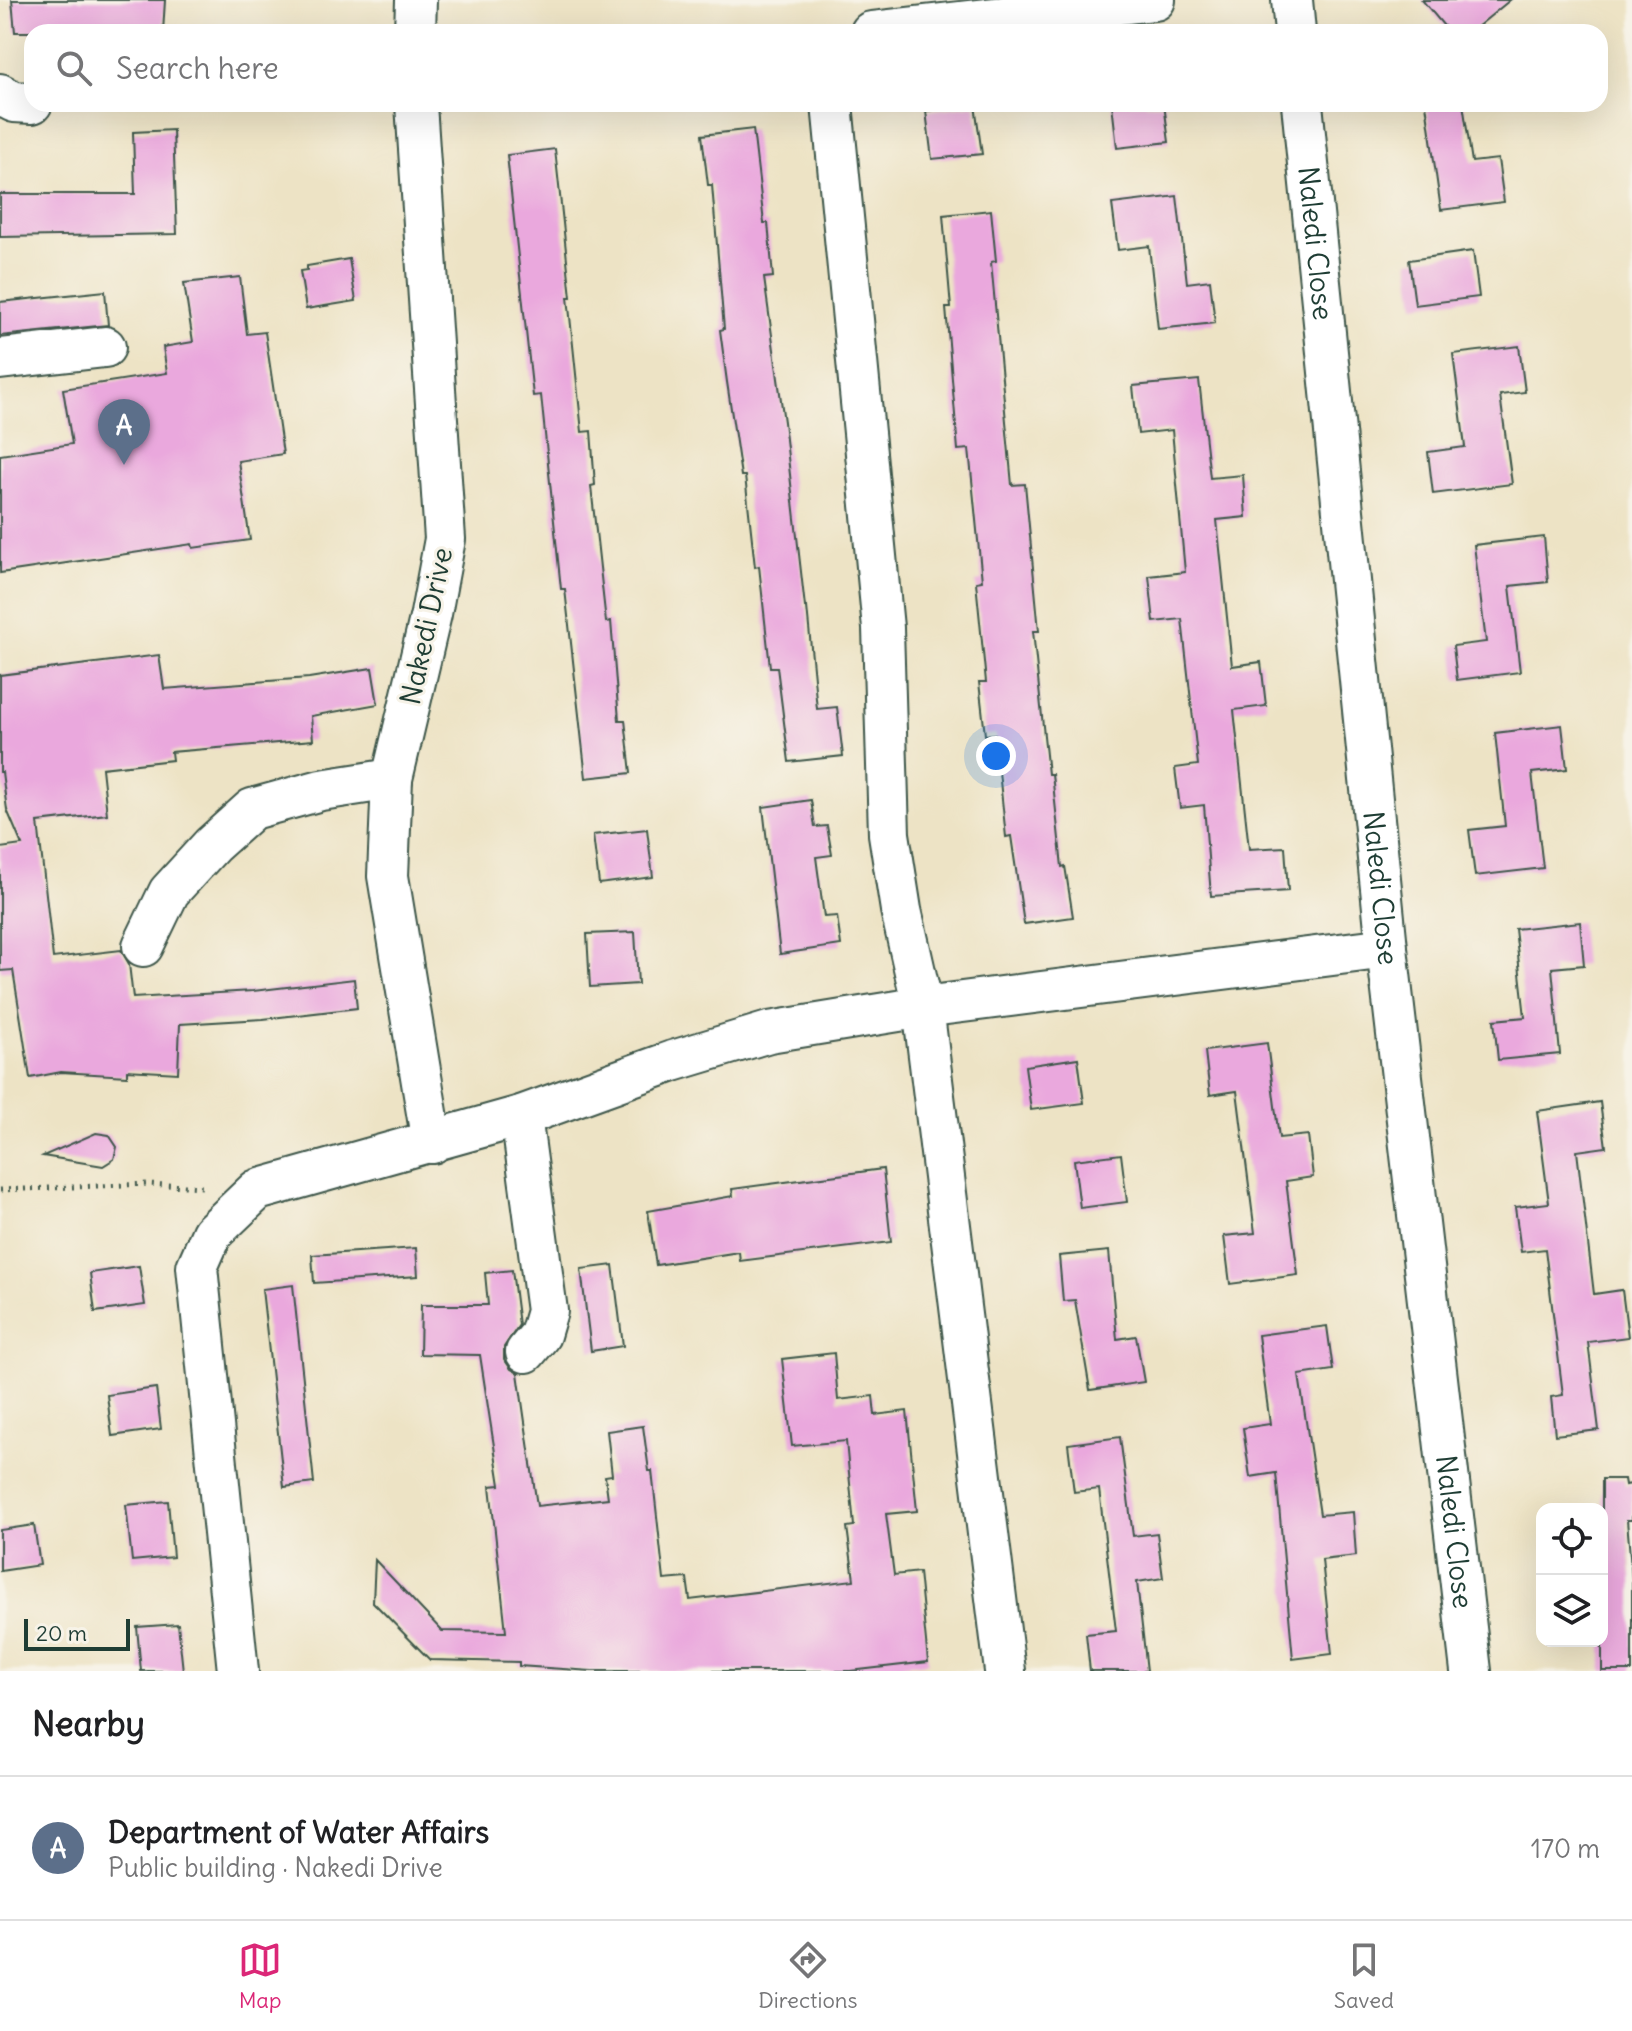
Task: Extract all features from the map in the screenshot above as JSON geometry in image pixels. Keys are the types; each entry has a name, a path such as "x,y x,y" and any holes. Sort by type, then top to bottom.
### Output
{"street":[{"path":"415,24 416,0"},
{"path":"942,24 1155,0"},
{"path":"1292,0 1294,24"},
{"path":"0,94 14,102 24,103"},
{"name":"Nakedi Drive","path":"417,112 445,539 431,614 392,779 388,876 432,1143"},
{"path":"833,112 883,628 889,834 901,910 923,1007 1005,1671"},
{"name":"Naledi Close","path":"1303,112 1387,948 1471,1671"},
{"path":"0,359 105,347"},
{"path":"143,946 169,892 212,845 252,809 321,790 392,779"},
{"path":"238,1671 197,1267 212,1233 257,1190 521,1116 673,1061 769,1032 923,1007 1387,948"},
{"path":"521,1116 547,1311 540,1335 526,1352"}],"path":[{"path":"0,1190 148,1184 257,1190"}],"building":[{"path":"12,0 165,0 164,24 24,24 24,32 15,32"},
{"path":"1422,0 1510,0 1481,24 1442,24"},
{"path":"926,112 976,112 982,154 932,159"},
{"path":"1113,112 1165,112 1169,142 1117,148"},
{"path":"1427,112 1464,112 1472,162 1498,159 1504,202 1441,210"},
{"path":"753,129 773,277 764,278 807,607 817,709 837,707 843,756 789,762 777,667 770,667 759,566 755,567 745,476 741,476 727,382 720,330 724,329 712,185 708,185 702,135"},
{"path":"173,130 177,234 0,237 0,194 135,194 133,132"},
{"path":"555,149 582,432 591,431 595,485 591,486 606,622 611,621 619,720 625,720 631,773 586,778 565,589 561,589 541,395 533,396 507,155"},
{"path":"1177,196 1187,283 1210,280 1215,323 1158,329 1149,246 1118,250 1112,204"},
{"path":"991,210 996,261 991,262 1012,485 1025,484 1039,631 1033,631 1048,774 1052,774 1062,867 1065,866 1073,917 1024,924 1011,836 1006,837 995,734 985,735 979,682 986,682 976,582 982,581 969,449 958,450 946,308 951,308 943,215"},
{"path":"1473,251 1479,297 1415,305 1409,260"},
{"path":"349,259 356,301 306,309 300,271 307,270 307,266"},
{"path":"240,277 247,334 265,332 283,454 238,461 250,540 193,548 192,544 0,573 0,455 72,444 63,389 167,373 163,347 193,342 184,283"},
{"path":"105,291 108,325 0,336 0,302"},
{"path":"1519,346 1525,392 1500,395 1512,484 1433,494 1428,452 1465,447 1453,354"},
{"path":"1199,380 1210,478 1243,475 1246,517 1217,520 1232,666 1261,662 1266,706 1234,710 1249,849 1285,847 1288,891 1211,896 1204,805 1180,808 1175,768 1198,765 1182,619 1154,622 1149,576 1185,572 1172,430 1138,434 1133,386"},
{"path":"1544,537 1548,582 1510,586 1520,672 1457,680 1453,646 1486,642 1474,545"},
{"path":"159,655 164,689 309,678 372,668 378,704 311,716 313,740 171,752 172,760 102,768 107,814 38,822 53,958 121,950 129,964 133,998 253,991 354,979 357,1008 263,1019 180,1024 178,1073 127,1070 127,1076 61,1072 30,1078 13,970 0,971 0,848 22,845 7,810 0,772 0,675"},
{"path":"1562,725 1567,769 1532,773 1543,868 1475,876 1469,830 1505,826 1495,733"},
{"path":"811,800 815,827 827,826 832,855 816,857 824,917 837,916 841,945 780,954 763,807"},
{"path":"647,829 653,877 599,884 593,835"},
{"path":"1580,922 1584,965 1552,968 1560,1054 1498,1060 1494,1020 1525,1017 1515,929"},
{"path":"635,932 638,984 590,987 587,934"},
{"path":"1267,1043 1279,1138 1308,1135 1313,1177 1286,1181 1298,1275 1230,1284 1224,1236 1255,1233 1237,1091 1210,1095 1205,1051"},
{"path":"1078,1058 1084,1103 1031,1110 1025,1066"},
{"path":"1600,1102 1606,1147 1577,1151 1594,1294 1622,1290 1628,1337 1588,1342 1599,1430 1555,1435 1551,1397 1563,1395 1545,1249 1521,1252 1515,1207 1549,1203 1537,1111"},
{"path":"96,1133 109,1135 117,1147 114,1159 103,1166 43,1156"},
{"path":"1121,1154 1127,1202 1080,1208 1074,1160"},
{"path":"883,1169 891,1242 740,1261 739,1252 656,1265 648,1211 733,1196 732,1189"},
{"path":"416,1248 418,1276 314,1283 312,1255"},
{"path":"1109,1251 1117,1339 1136,1336 1144,1382 1090,1390 1075,1300 1063,1301 1059,1256"},
{"path":"613,1265 623,1346 591,1351 581,1269"},
{"path":"139,1266 145,1305 95,1312 90,1273"},
{"path":"512,1270 519,1325 504,1347 504,1359 518,1373 537,1506 608,1498 605,1476 612,1475 607,1431 643,1426 649,1471 652,1471 664,1580 687,1578 690,1600 854,1580 847,1527 854,1526 846,1441 792,1446 782,1359 834,1353 838,1400 873,1396 875,1415 907,1411 917,1511 886,1514 894,1575 919,1572 928,1662 850,1671 592,1671 519,1666 519,1662 430,1660 373,1602 375,1560 442,1631 506,1632 490,1486 500,1485 480,1355 420,1354 421,1305 488,1305 485,1273"},
{"path":"293,1285 314,1483 284,1487 262,1289"},
{"path":"1327,1326 1333,1370 1299,1375 1320,1515 1353,1512 1356,1556 1322,1560 1332,1654 1293,1659 1276,1473 1250,1477 1243,1428 1270,1424 1258,1335"},
{"path":"156,1388 161,1429 112,1436 107,1395"},
{"path":"1120,1437 1133,1536 1157,1533 1163,1578 1137,1582 1147,1671 1090,1671 1086,1634 1116,1631 1099,1489 1074,1492 1068,1444"},
{"path":"1602,1479 1624,1479 1625,1485 1632,1484 1632,1520 1627,1520 1632,1580 1632,1671 1602,1671 1602,1647 1608,1647 1608,1503 1602,1503"},
{"path":"168,1501 173,1557 132,1561 126,1505"},
{"path":"34,1525 40,1565 0,1571 0,1530"},
{"path":"178,1624 183,1671 141,1671 137,1627"}],"place":[{"name":"Department of Water Affairs","path":"124,465"}]}
